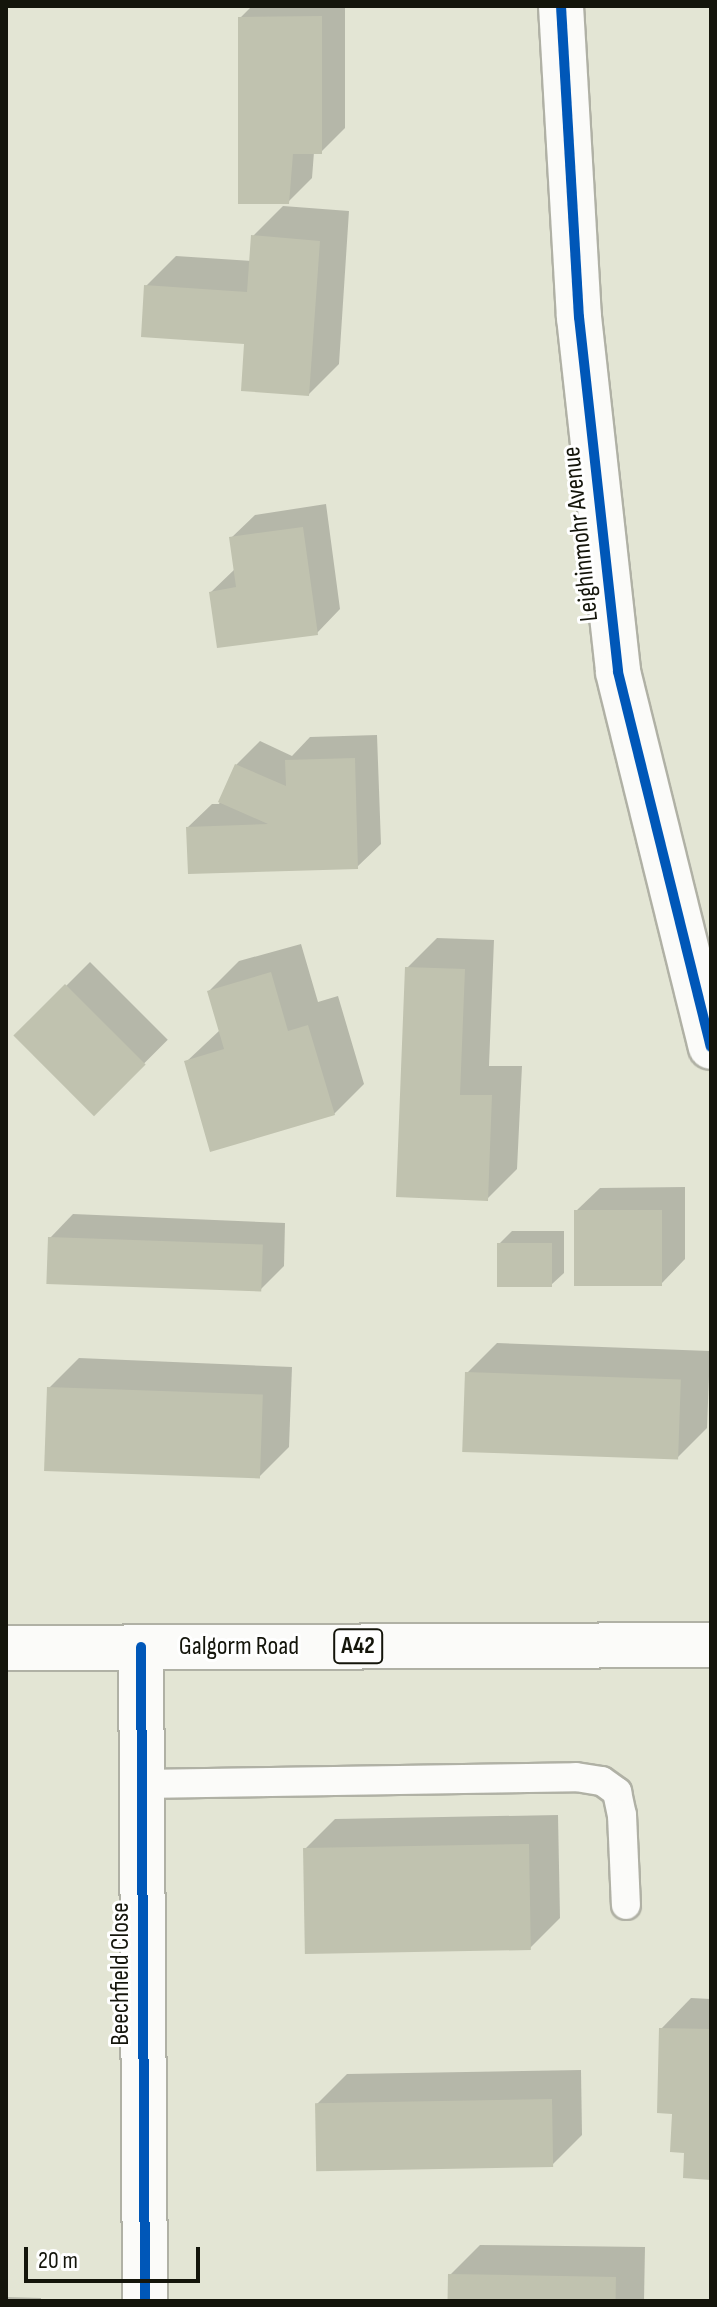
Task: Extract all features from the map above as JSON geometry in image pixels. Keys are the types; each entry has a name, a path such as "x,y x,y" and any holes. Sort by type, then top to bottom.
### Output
{"street":[{"name":"Leighinmohr Avenue","path":"561,6 579,317 618,672 711,1047"},
{"name":"Galgorm Road","path":"6,1648 711,1645"},
{"name":"Beechfield Close","path":"141,1647 145,2301"}],"lane":[{"path":"142,1784 576,1777 602,1781 617,1792 622,1815 626,1905"}],"building":[{"path":"322,16 322,154 293,154 289,204 238,204 238,17"},
{"path":"251,235 320,241 309,396 241,391 244,344 141,337 144,285 247,292"},
{"path":"303,527 318,635 217,648 209,592 236,587 229,537"},
{"path":"355,758 358,869 188,874 186,827 268,824 218,802 235,764 286,786 285,760"},
{"path":"405,967 465,969 460,1095 492,1095 488,1201 396,1197"},
{"path":"271,972 288,1031 308,1025 335,1115 210,1152 184,1061 224,1049 207,991"},
{"path":"65,984 146,1065 94,1116 13,1036"},
{"path":"574,1210 662,1210 662,1286 574,1286"},
{"path":"48,1237 263,1245 261,1291 46,1284"},
{"path":"497,1243 552,1243 552,1287 497,1287"},
{"path":"465,1372 681,1380 678,1459 462,1452"},
{"path":"47,1387 263,1395 260,1478 44,1471"},
{"path":"529,1844 531,1950 305,1954 303,1848"},
{"path":"659,2028 711,2029 711,2180 683,2178 684,2153 670,2152 672,2114 657,2113"},
{"path":"552,2099 553,2167 316,2171 315,2103"},
{"path":"448,2274 616,2277 616,2301 448,2301"}],"cycle path":[{"path":"561,6 579,317 618,672 711,1047"},
{"path":"141,1647 145,2301"}]}
